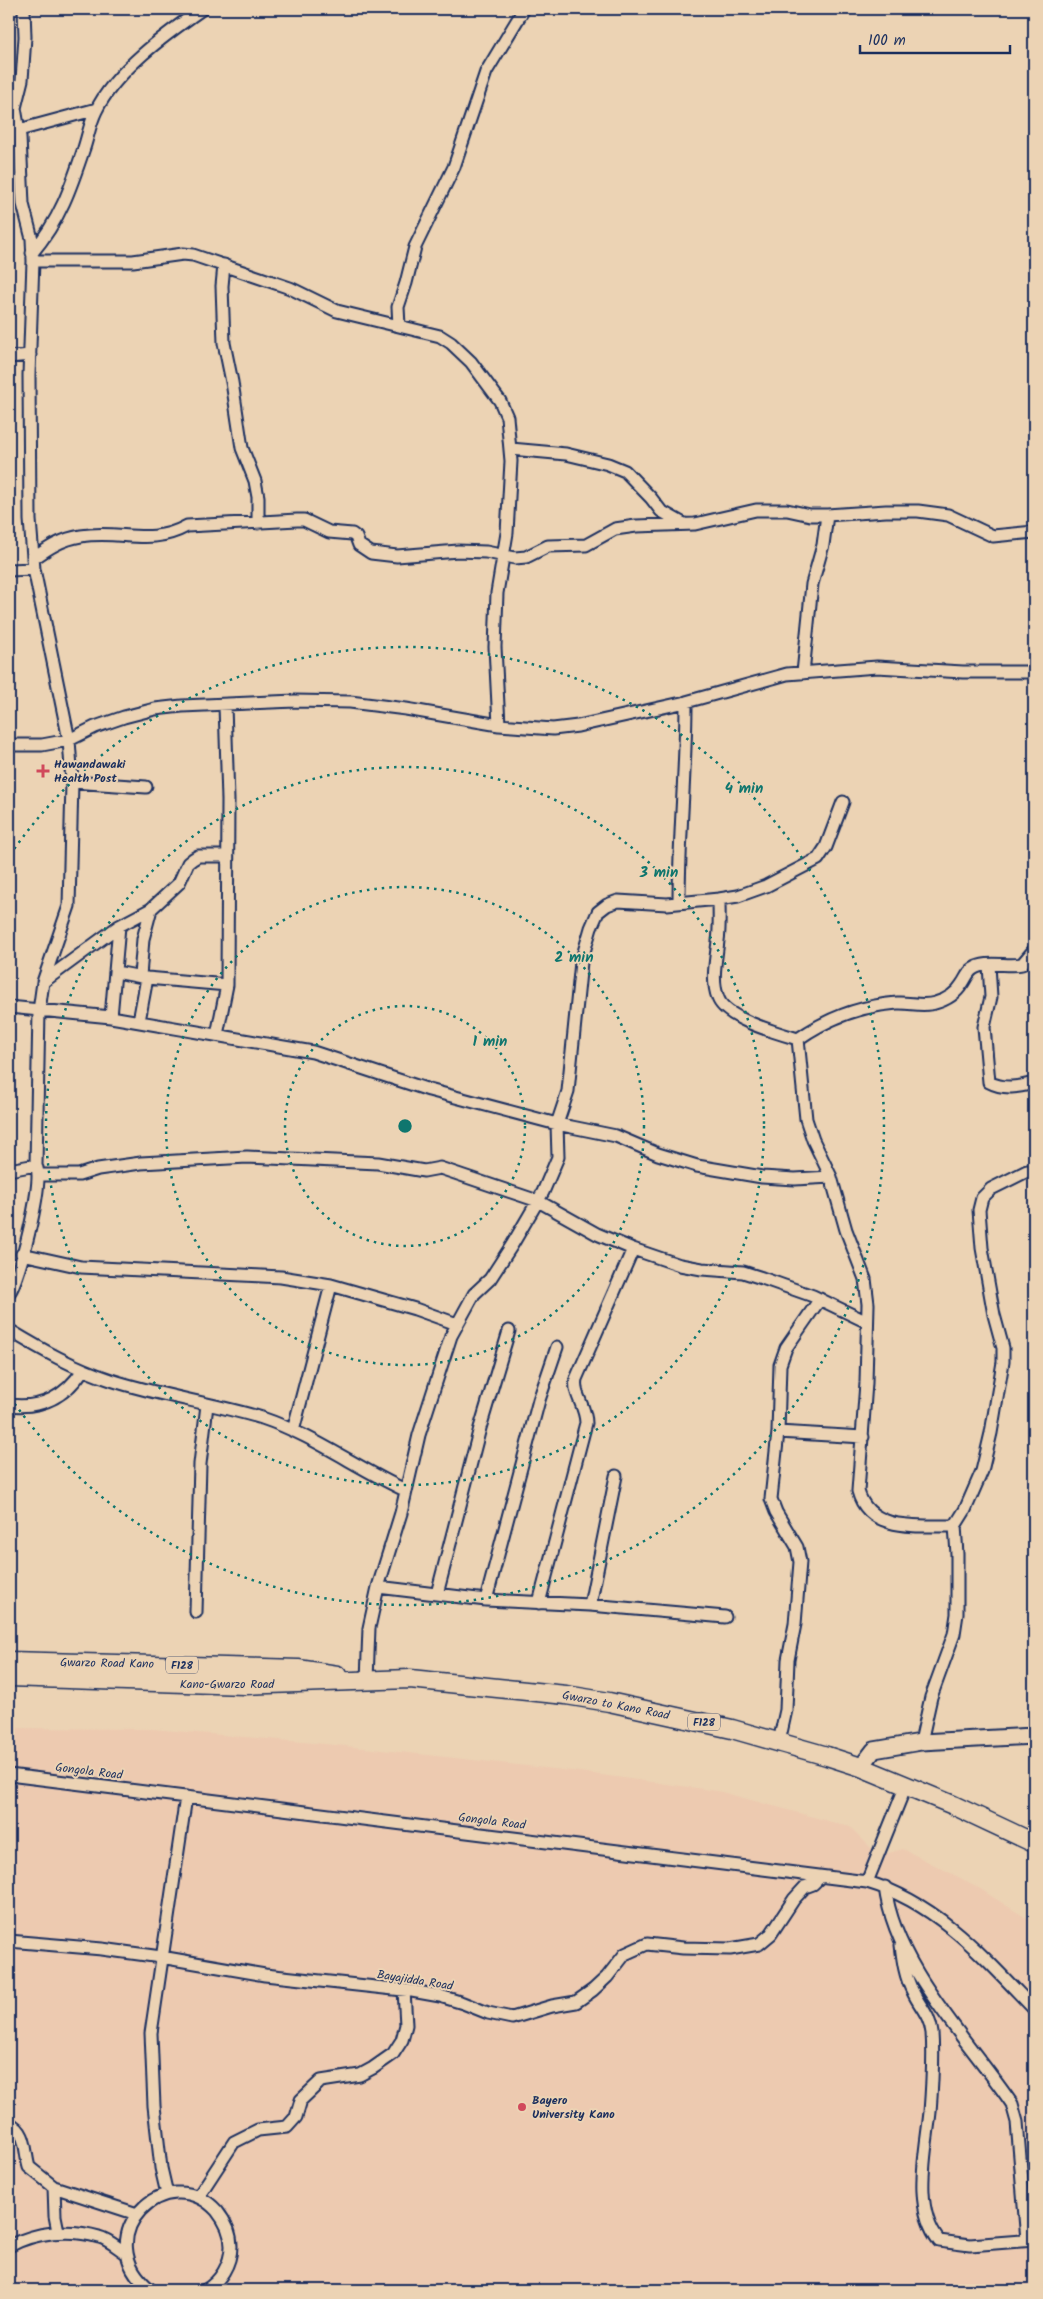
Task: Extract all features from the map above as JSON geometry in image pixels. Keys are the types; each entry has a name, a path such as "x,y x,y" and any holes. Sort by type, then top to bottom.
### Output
{"main road":[{"name":"Gwarzo Road Kano","path":"9,1661 298,1669 361,1680"},
{"name":"Kano-Gwarzo Road","path":"9,1677 244,1684 322,1683 361,1680"},
{"name":"Gwarzo to Kano Road","path":"361,1680 410,1679 566,1695 732,1728 861,1767 906,1785 1034,1843"}],"street":[{"path":"9,1294 35,1211 38,1170 39,1010 43,982 69,906 72,782 70,740 34,564 30,520 30,355 33,257 32,239 23,204 15,125 15,108 22,80 26,37 24,9"},
{"path":"33,257 59,215 97,109 112,86 154,44 202,9"},
{"path":"398,326 398,307 415,247 454,168 486,72 524,9"},
{"path":"15,125 97,109"},
{"path":"33,257 59,260 133,261 182,254 224,265 290,288 337,311 375,322 440,336 471,362 500,401 507,418 511,449 509,510 504,556 497,593 495,647 499,725"},
{"path":"224,265 222,286 224,343 234,392 242,448 255,481 258,497 258,523"},
{"path":"9,358 30,355"},
{"path":"511,449 566,454 608,464 625,471 661,511 684,524"},
{"path":"9,570 34,564 60,542 82,536 124,535 148,538 175,533 187,526 304,520 324,531 352,534 356,537 359,546 365,550 397,556 458,550 526,557 548,546 586,545 606,533 623,528 695,524 756,510 787,510 810,515 827,516 886,511 918,511 948,515 993,536 1034,532"},
{"path":"803,673 812,584 827,516"},
{"path":"9,745 42,745 70,740 102,724 155,709 295,702 350,702 406,709 499,725 533,729 562,728 686,702 788,674 877,667 963,672 1034,672"},
{"path":"679,902 679,861 686,762 686,702"},
{"path":"217,1035 226,985 228,800 225,705"},
{"path":"72,782 146,786"},
{"path":"361,1680 378,1587 401,1513 405,1490 436,1380 457,1324 474,1294 490,1279 538,1201 558,1157 557,1124 568,1091 581,962 598,912 607,904 618,901 667,904 719,899 738,896 766,886 818,859 826,847 843,802"},
{"path":"43,982 119,926 151,910 179,883 188,863 192,859 198,856 227,856"},
{"path":"719,899 718,940 714,967 718,1000 731,1013 773,1032 798,1039 835,1017 861,1009 901,1003 926,1005 942,1001 952,996 975,968 989,965 1022,964 1034,950"},
{"path":"139,1021 143,977 143,939 151,910"},
{"path":"112,1017 119,926"},
{"path":"989,965 991,997 984,1027 989,1082 1004,1087 1016,1087 1034,1083"},
{"path":"116,972 143,977 226,985"},
{"path":"9,1007 54,1010 139,1021 320,1054 391,1079 557,1124 616,1136 658,1154 697,1166 762,1177 795,1179 831,1177"},
{"path":"798,1039 806,1119 813,1140 831,1177 846,1230 865,1279 867,1322 863,1436 858,1491 866,1510 874,1517 888,1523 955,1526"},
{"path":"9,1170 38,1170 78,1176 98,1169 141,1163 247,1157 378,1162 424,1171 440,1168 538,1201 597,1234 633,1249 680,1265 702,1270 749,1274 820,1299 867,1322"},
{"path":"920,1742 931,1697 954,1634 957,1614 955,1526 965,1510 982,1471 991,1433 1003,1362 1003,1348 994,1315 982,1248 978,1210 982,1198 991,1188 1027,1171 1034,1171"},
{"path":"539,1603 586,1423 584,1409 574,1388 576,1379 633,1249"},
{"path":"22,1254 81,1267 282,1277 330,1285 415,1309 457,1324"},
{"path":"293,1432 330,1285"},
{"path":"779,1742 786,1710 788,1660 795,1624 800,1562 798,1547 776,1512 771,1499 778,1432 780,1365 786,1348 820,1299"},
{"path":"9,1330 48,1354 112,1381 263,1419 319,1444 375,1476 405,1490"},
{"path":"437,1594 480,1428 509,1331"},
{"path":"486,1600 539,1400 557,1347"},
{"path":"9,1405 39,1404 56,1398 76,1381 83,1370"},
{"path":"196,1612 200,1464 207,1404"},
{"path":"778,1432 863,1436"},
{"path":"590,1605 616,1476"},
{"path":"378,1587 486,1600 590,1605 725,1617"},
{"path":"861,1767 874,1750 920,1742 1034,1736"},
{"name":"Gongola Road","path":"9,1775 867,1882 885,1887 927,1908 956,1932 1034,2009"},
{"path":"867,1882 906,1785"},
{"path":"166,2194 161,2168 151,2073 150,2033 186,1797"},
{"name":"Bayajidda Road","path":"9,1942 61,1945 161,1957 266,1975 404,1990 448,1998 502,2018 512,2018 535,2010 576,2002 607,1977 625,1954 647,1944 683,1948 730,1949 759,1944 771,1934 794,1899 820,1877"},
{"path":"885,1887 886,1899 901,1944 903,1963 912,1991 931,2022 930,2113 922,2174 924,2198 932,2233 939,2241 970,2245 1031,2240 1017,2122 1012,2104 945,2014 901,1944"},
{"path":"198,2197 234,2142 258,2130 287,2127 296,2117 301,2100 321,2081 360,2075 393,2054 402,2040 406,2026 404,1990"},
{"path":"9,2123 15,2126 23,2136 30,2167 54,2187 137,2214"},
{"path":"54,2187 55,2216 58,2232"},
{"path":"150,2290 135,2274 126,2253 126,2238 131,2223 137,2214 152,2200 166,2194 182,2194 198,2197 211,2205 222,2217 228,2231 231,2246 228,2262 221,2276 205,2290"},
{"path":"9,2246 26,2237 58,2232 100,2237 126,2253"}],"shaded area":[{"name":"Bayero University Kano","path":"9,1728 152,1729 336,1745 572,1771 718,1791 850,1827 872,1849 885,1854 903,1849 974,1885 1034,1923 1034,2290 9,2290"}],"place":[{"name":"Hawandawaki Health Post","path":"43,771"},
{"name":"Bayero University Kano","path":"522,2107"}]}
